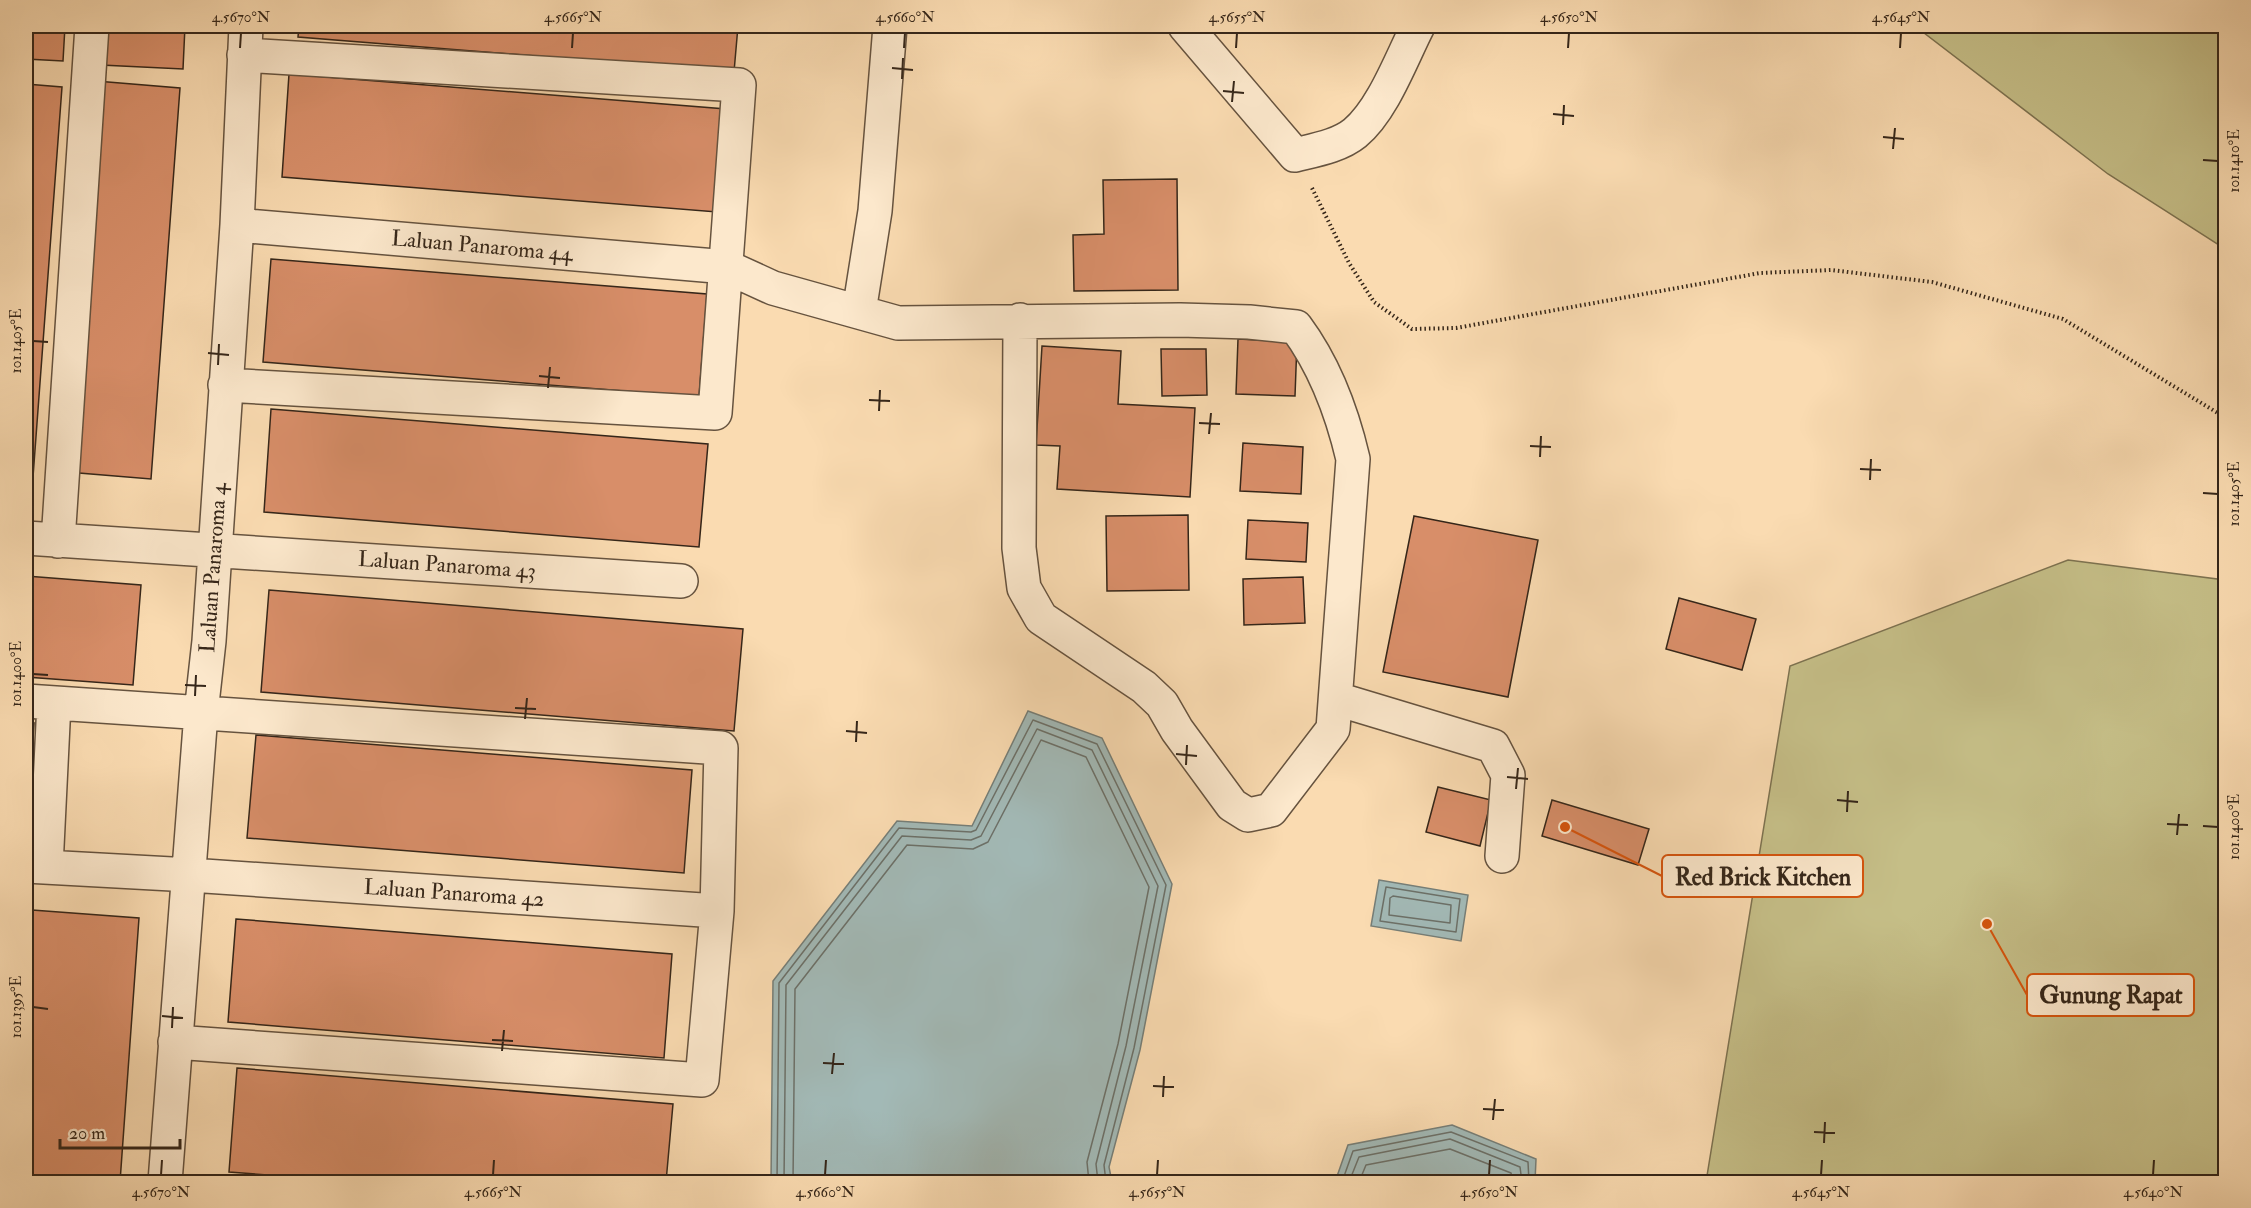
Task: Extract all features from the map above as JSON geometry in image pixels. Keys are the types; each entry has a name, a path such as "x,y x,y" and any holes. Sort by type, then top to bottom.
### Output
{"street":[{"path":"58,541 92,26"},
{"path":"859,312 875,212 890,26"},
{"path":"1185,26 1295,155 1328,147 1355,133 1374,111 1418,26"},
{"path":"225,385 715,414 739,85 245,40"},
{"name":"Laluan Panaroma 4","path":"165,1182 201,713 209,641 237,225 245,40"},
{"name":"Laluan Panaroma 44","path":"237,225 727,267"},
{"path":"727,267 772,288 898,323 1020,320 1190,320 1296,327 1331,389 1344,421 1353,459 1333,729 1271,810 1248,815 1232,805 1177,730 1162,704 1144,687 1041,618 1024,588 1019,548 1020,320"},
{"name":"Laluan Panaroma 43","path":"26,538 681,581"},
{"path":"1337,699 1493,746 1508,775 1502,856"},
{"path":"36,867 40,702 721,748 717,911 702,1080 175,1042"},
{"name":"Laluan Panaroma 42","path":"36,867 190,874 717,911"}],"path":[{"path":"1295,155 1349,263 1374,302 1412,329 1456,328 1760,273 1832,270 1932,282 2063,318 2226,418"}],"shaded area":[{"path":"1915,26 2225,26 2225,249 2108,174"},
{"path":"2068,560 2225,580 2225,1182 1706,1182 1790,666"}],"water":[{"path":"1028,711 1102,738 1172,884 1140,1050 1109,1167 1112,1182 771,1182 773,981 897,821 972,826"},
{"path":"1379,880 1468,895 1461,941 1371,926"},
{"path":"1452,1125 1536,1159 1535,1182 1335,1182 1348,1145"}],"building":[{"path":"26,26 65,26 63,61 26,59"},
{"path":"103,26 185,26 183,69 101,65"},
{"path":"299,26 738,26 734,72 298,37"},
{"path":"289,74 726,109 717,212 282,177"},
{"path":"96,81 180,88 151,479 67,472"},
{"path":"26,84 62,87 33,477 26,477"},
{"path":"1177,179 1178,290 1074,291 1073,235 1104,234 1103,180"},
{"path":"271,259 707,294 699,397 263,362"},
{"path":"1238,339 1297,342 1295,396 1236,394"},
{"path":"1042,346 1121,351 1118,404 1195,408 1190,497 1057,489 1060,446 1036,445"},
{"path":"1161,349 1206,349 1207,395 1162,396"},
{"path":"271,409 708,444 699,547 264,512"},
{"path":"1243,443 1303,447 1301,494 1240,491"},
{"path":"1188,515 1189,590 1107,591 1106,516"},
{"path":"1414,516 1538,540 1508,697 1383,672"},
{"path":"1248,520 1308,523 1306,562 1246,559"},
{"path":"26,576 141,585 133,685 26,677"},
{"path":"1303,577 1305,623 1244,625 1243,579"},
{"path":"269,590 743,629 734,731 261,692"},
{"path":"1679,598 1756,619 1742,670 1666,649"},
{"path":"26,722 34,723 27,830 26,830"},
{"path":"256,735 692,770 684,873 247,838"},
{"path":"1438,787 1491,800 1480,846 1426,832"},
{"path":"1552,800 1649,829 1638,865 1542,836"},
{"path":"32,910 139,918 120,1182 26,1182 26,997"},
{"path":"236,919 672,954 664,1058 228,1022"},
{"path":"237,1068 673,1104 666,1182 362,1182 229,1172"}],"place":[{"name":"Red Brick Kitchen","path":"1565,827"},
{"name":"Gunung Rapat","path":"1987,924"}]}
